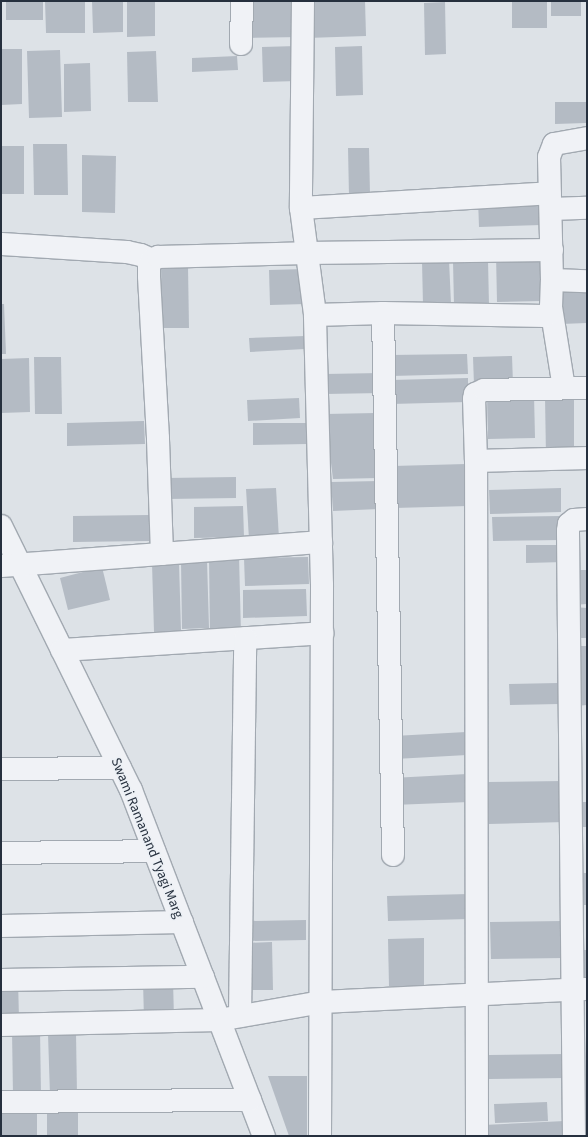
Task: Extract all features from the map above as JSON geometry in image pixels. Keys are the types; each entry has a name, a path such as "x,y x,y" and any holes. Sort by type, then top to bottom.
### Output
{"street":[{"path":"241,44 242,1"},
{"path":"303,1 301,208 315,315 321,542 322,1002 320,1136"},
{"path":"564,388 551,307 552,250 549,157 554,144 587,138"},
{"path":"301,208 550,201 587,208"},
{"path":"2,244 127,252 141,255 152,260"},
{"path":"162,554 158,438 149,276 149,267 152,260 158,257 306,253 552,250"},
{"path":"552,280 587,281"},
{"path":"315,315 383,313 545,316 550,312 551,307"},
{"path":"383,313 393,855"},
{"path":"477,1136 475,394 484,390 587,388"},
{"path":"476,461 587,458"},
{"path":"574,1136 580,1081 579,720 568,532 569,524 574,520 587,519"},
{"name":"Swami Ramanand Tyagi Marg","path":"1,526 11,566 62,650 131,790 264,1136"},
{"path":"11,566 321,542"},
{"path":"62,650 322,633"},
{"path":"240,1016 245,638"},
{"path":"1,769 120,768"},
{"path":"1,853 154,851"},
{"path":"1,926 182,922"},
{"path":"1,980 203,977"},
{"path":"1,1025 219,1020 322,1002 580,989"},
{"path":"1,1102 250,1100"}],"building":[{"path":"6,1 43,1 43,20 6,20"},
{"path":"45,1 85,1 85,33 46,33"},
{"path":"92,1 123,1 123,32 93,33"},
{"path":"127,1 155,1 155,36 127,37"},
{"path":"300,1 301,37 247,38 246,2"},
{"path":"306,1 365,1 366,36 307,38"},
{"path":"512,1 547,1 547,28 512,28"},
{"path":"551,1 581,1 581,16 551,16"},
{"path":"445,2 446,54 425,55 424,3"},
{"path":"297,46 298,81 263,82 262,47"},
{"path":"362,46 363,95 336,96 335,47"},
{"path":"1,49 22,49 22,104 1,105"},
{"path":"60,50 62,117 29,118 27,51"},
{"path":"156,51 158,102 128,102 127,52"},
{"path":"237,56 238,70 192,72 192,58"},
{"path":"90,63 91,111 64,112 64,64"},
{"path":"555,102 586,102 586,123 555,124"},
{"path":"33,144 67,144 68,195 34,195"},
{"path":"1,146 24,146 24,194 1,194"},
{"path":"348,148 369,148 370,195 349,196"},
{"path":"82,155 116,156 115,213 82,212"},
{"path":"540,198 541,225 479,227 478,199"},
{"path":"541,253 542,301 497,302 496,254"},
{"path":"449,260 451,304 423,305 422,261"},
{"path":"488,260 489,306 454,306 453,261"},
{"path":"161,267 188,267 189,328 162,328"},
{"path":"305,269 306,304 270,305 269,270"},
{"path":"586,288 587,323 561,324 560,289"},
{"path":"1,304 4,304 6,354 1,354"},
{"path":"305,336 305,349 250,352 249,338"},
{"path":"467,354 468,374 391,376 390,355"},
{"path":"512,356 513,384 474,385 473,357"},
{"path":"34,357 61,357 62,414 35,414"},
{"path":"29,358 30,412 1,413 1,359"},
{"path":"381,373 382,393 325,394 325,374"},
{"path":"468,378 468,402 391,404 391,380"},
{"path":"534,395 535,438 488,439 487,396"},
{"path":"545,397 574,397 574,456 546,456"},
{"path":"299,398 300,418 248,421 247,400"},
{"path":"376,413 379,478 333,479 325,414"},
{"path":"144,421 145,444 67,446 67,423"},
{"path":"253,423 307,423 307,444 253,445"},
{"path":"466,464 468,506 394,508 393,466"},
{"path":"236,477 236,498 167,499 166,478"},
{"path":"379,481 379,509 333,511 331,482"},
{"path":"276,488 279,538 249,539 246,489"},
{"path":"561,488 561,512 490,514 489,490"},
{"path":"243,506 244,537 194,538 194,507"},
{"path":"149,515 149,541 73,542 73,516"},
{"path":"561,516 561,540 493,541 492,517"},
{"path":"526,545 564,545 564,562 526,563"},
{"path":"239,556 241,634 210,635 209,557"},
{"path":"308,557 309,584 245,586 244,558"},
{"path":"207,560 209,628 182,629 181,561"},
{"path":"179,562 181,631 154,632 152,563"},
{"path":"102,567 110,600 68,610 60,578"},
{"path":"572,570 587,570 587,604 573,605"},
{"path":"306,589 307,616 243,618 243,590"},
{"path":"574,607 587,608 587,638 573,638"},
{"path":"575,646 587,646 587,705 576,706"},
{"path":"558,683 559,704 510,705 509,684"},
{"path":"466,732 467,755 395,759 394,736"},
{"path":"467,774 469,802 393,805 392,778"},
{"path":"564,781 565,822 488,824 487,782"},
{"path":"576,802 587,802 587,827 577,827"},
{"path":"577,873 587,873 587,905 578,905"},
{"path":"469,894 470,919 388,921 387,896"},
{"path":"306,920 306,940 248,941 248,921"},
{"path":"563,921 564,958 491,959 490,922"},
{"path":"424,938 424,986 389,986 388,939"},
{"path":"272,942 273,990 245,990 245,943"},
{"path":"578,950 587,950 587,982 579,982"},
{"path":"18,980 19,1019 1,1020 1,981"},
{"path":"173,980 174,1019 144,1019 143,981"},
{"path":"40,1029 41,1096 13,1096 12,1030"},
{"path":"76,1033 77,1095 50,1095 48,1034"},
{"path":"566,1054 566,1078 489,1079 489,1055"},
{"path":"268,1076 307,1076 307,1136 289,1136"},
{"path":"547,1102 548,1121 495,1123 494,1104"},
{"path":"47,1110 78,1110 78,1136 47,1136"},
{"path":"37,1113 37,1136 1,1136 1,1114"},
{"path":"565,1121 566,1136 483,1136 483,1125"}]}
